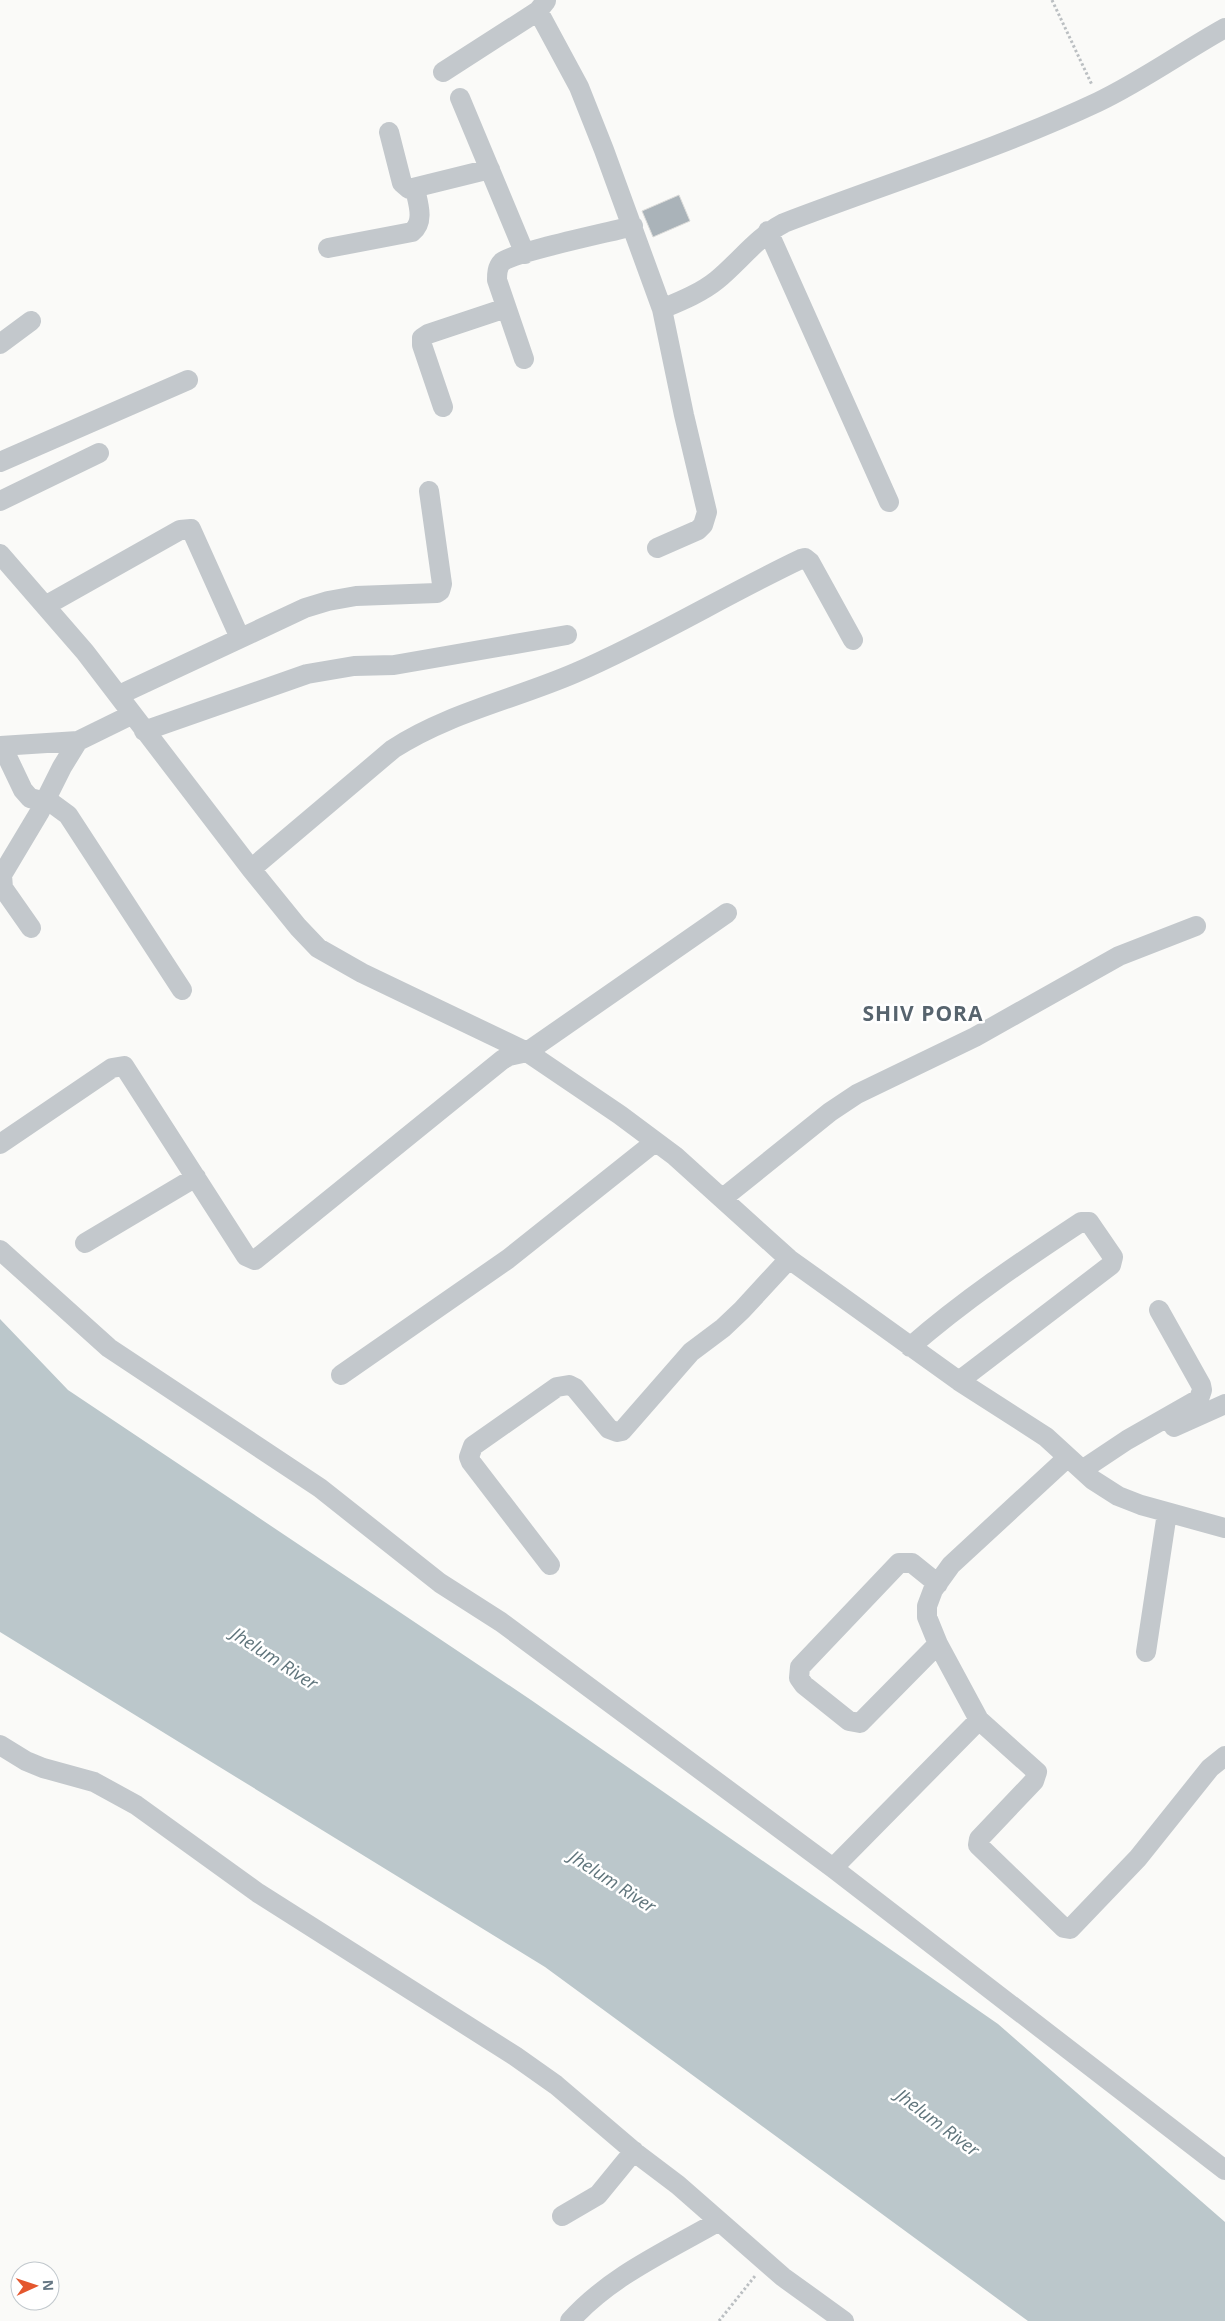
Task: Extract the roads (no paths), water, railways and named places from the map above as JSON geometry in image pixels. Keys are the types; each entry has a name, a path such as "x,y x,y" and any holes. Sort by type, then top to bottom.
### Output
{"street":[{"path":"443,72 542,5 579,87 633,226 662,310 707,512 703,525 698,530 657,548"},
{"path":"662,310 695,294 716,281 768,231 811,212 1026,134 1099,101 1225,28"},
{"path":"460,98 525,254"},
{"path":"389,132 402,183 405,188 415,189 490,169"},
{"path":"328,248 412,232 416,228 420,215 415,189"},
{"path":"524,359 497,280 498,268 508,259 633,226"},
{"path":"768,231 889,502"},
{"path":"443,407 422,345 422,338 428,334 506,308"},
{"path":"0,344 31,320"},
{"path":"0,462 188,380"},
{"path":"0,501 99,453"},
{"path":"119,695 304,608 356,596 432,594 440,591 442,584 429,491"},
{"path":"45,606 180,530 191,529 240,638"},
{"path":"0,554 119,695 131,714 251,869 298,927 318,948 362,973 527,1052 655,1142 723,1198 789,1258 910,1347 1046,1437 1081,1469 1118,1496 1167,1513 1225,1528"},
{"path":"251,869 393,749 418,733 574,673 628,648 801,559 805,558 810,562 853,640"},
{"path":"144,731 307,674 354,666 394,664 567,635"},
{"path":"131,714 78,741 1,746 23,790 30,798 53,804 68,815 182,990"},
{"path":"31,928 3,888 1,879 6,864 78,741"},
{"path":"0,1144 112,1068 124,1066 246,1256 255,1260 502,1060 509,1056 527,1052 727,914"},
{"path":"723,1198 830,1112 857,1094 975,1037 1118,956 1196,926"},
{"path":"341,1376 508,1259 655,1142"},
{"path":"85,1243 196,1177"},
{"path":"910,1347 952,1310 1000,1276 1081,1222 1089,1222 1113,1257 1111,1266 959,1381"},
{"path":"0,1250 109,1348 320,1488 440,1583 501,1622 833,1868 1225,2170"},
{"path":"550,1565 471,1462 470,1457 474,1446 557,1387 564,1385 575,1388 610,1429 617,1432 622,1431 691,1352 723,1328 742,1310 789,1258"},
{"path":"1159,1310 1201,1384 1199,1399 1126,1440 1081,1469 958,1559 929,1597 928,1617 938,1644 979,1720 1035,1770 1037,1775 1034,1781 979,1839 978,1845 1067,1930 1073,1928 1138,1858 1210,1768 1225,1756"},
{"path":"1081,1469 1128,1454 1194,1417 1225,1404"},
{"path":"1146,1652 1167,1513"},
{"path":"938,1584 912,1564 899,1563 800,1667 799,1678 804,1685 849,1721 860,1723 938,1644"},
{"path":"833,1868 979,1720"},
{"path":"0,1745 26,1761 43,1768 94,1782 136,1805 258,1893 516,2056 556,2086 719,2221 783,2277 844,2321"},
{"path":"562,2216 598,2195 634,2151"},
{"path":"570,2321 587,2302 608,2285 719,2221"}],"water":[{"name":"Jhelum River","path":"0,1319 68,1390 531,1700 998,2024 1225,2222 1225,2321 1028,2321 545,1967 0,1632"}],"district":[{"name":"SHIV PORA","path":"923,1013"}]}
